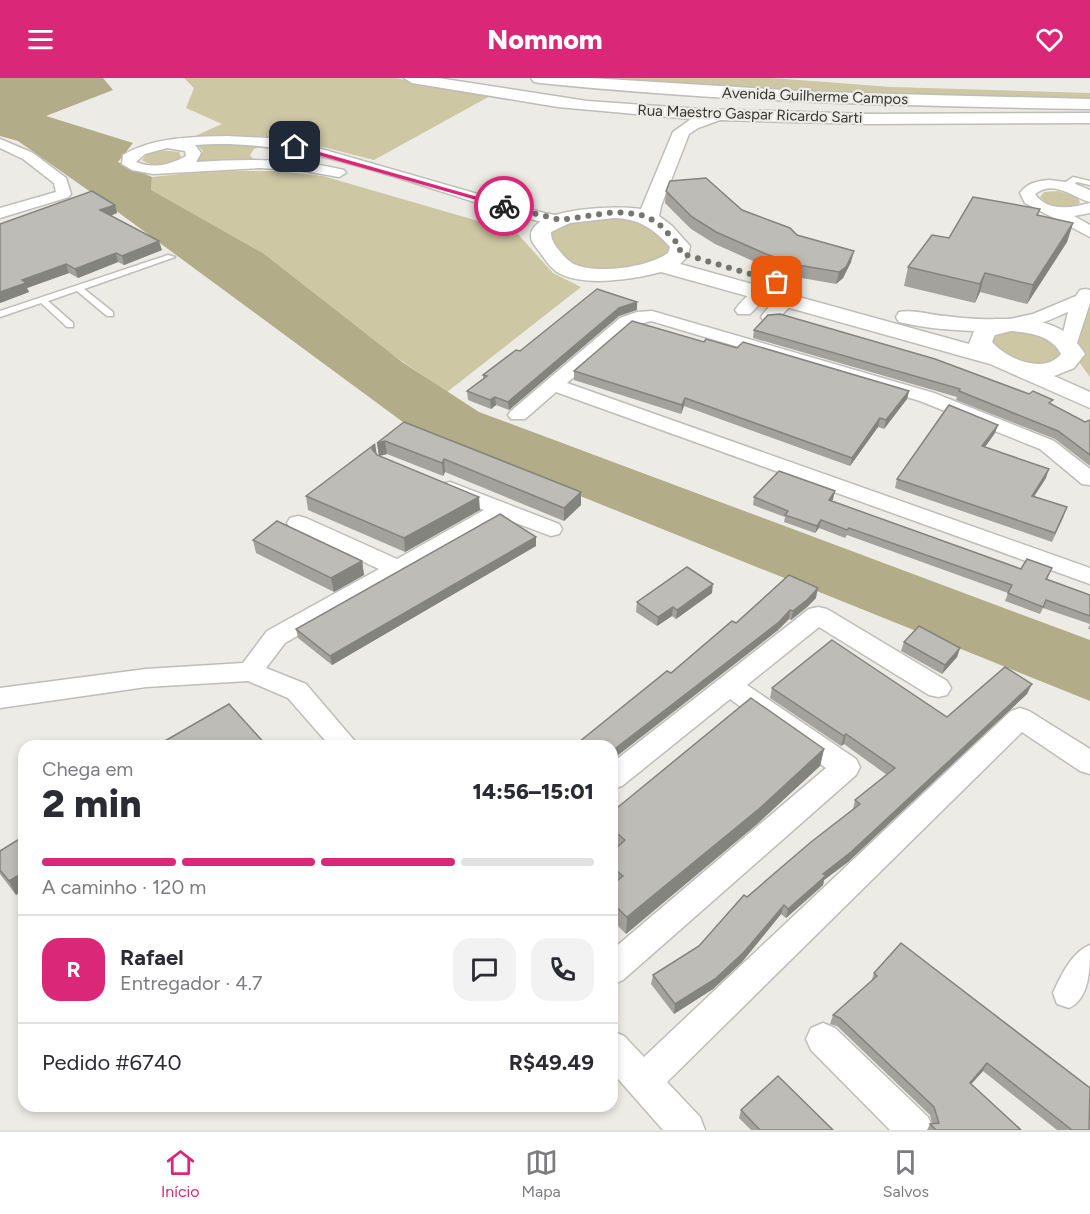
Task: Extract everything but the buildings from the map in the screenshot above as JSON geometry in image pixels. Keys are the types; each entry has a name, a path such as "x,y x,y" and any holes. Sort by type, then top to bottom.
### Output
{"main road":[{"name":"Avenida Guilherme Campos","path":"540,78 726,93 1090,104"},
{"name":"Avenida Guilherme Campos","path":"804,80 1090,91"}],"street":[{"name":"Rua Maestro Gaspar Ricardo Sarti","path":"412,78 498,93 643,111 720,115 1090,118"},
{"path":"643,111 660,120 662,131"},
{"path":"649,217 651,206 681,132 700,120 720,115"},
{"path":"542,231 327,170 259,163 154,170 139,169 129,164 128,158 135,151 165,144 219,141 281,143 542,217 561,220 627,212 649,217 657,222 680,246 680,253 676,259 662,266 610,275 574,271 559,263 541,240 542,231 547,226 561,220"},
{"path":"0,143 28,156 61,181 64,194 0,213"},
{"path":"259,163 257,156 259,153 281,143"},
{"path":"165,144 190,148 195,153 193,158 184,164 172,168"},
{"path":"1090,197 1066,186 1042,185 1028,192 1028,198 1033,203 1071,219 1090,232"},
{"path":"627,212 636,192"},
{"path":"1046,208 1071,212 1090,208"},
{"path":"680,253 889,314 942,323 1003,325 1045,330 1059,336 1071,349 1090,380"},
{"path":"662,266 1001,362 1044,370 1069,362 1071,329 1086,295"},
{"path":"719,335 762,293"},
{"path":"1086,295 1038,318 986,330 981,336 980,343 985,351 1001,362 1090,401"},
{"path":"744,342 787,300"},
{"path":"518,415 626,322 637,317 652,316 927,397 1047,445 1090,479"},
{"path":"555,385 1090,576"},
{"path":"428,479 551,530"},
{"path":"250,672 276,637 501,510"},
{"path":"298,523 399,569"},
{"path":"618,773 818,615 938,688"},
{"path":"0,698 146,678 250,672 297,691 341,740"},
{"path":"618,965 846,767 730,686"},
{"path":"643,1082 1020,718 1090,763"},
{"path":"1069,993 1090,959"},
{"path":"824,1039 915,1130"},
{"path":"618,1054 687,1130"}],"lane":[{"path":"1066,186 1076,179 1090,183"},
{"path":"0,314 171,257"},
{"path":"78,288 110,314"},
{"path":"42,300 70,326"}],"shaded area":[{"path":"0,78 103,78 113,90 46,116 133,143 118,162 152,177 151,190 264,254 402,362 479,412 1090,640 1090,701 411,428 92,193 18,141 0,136"},
{"path":"184,78 395,78 492,95 374,160 323,147 261,136 195,136 222,124 186,108 194,88"},
{"path":"594,78 772,78 892,87 1090,93 1090,103 886,98 600,83"},
{"path":"196,144 265,145 254,149 250,155 253,159 192,162 203,151"},
{"path":"160,150 179,152 181,157 161,164 151,164 142,160 147,154"},
{"path":"208,171 277,171 323,176 516,232 553,273 581,287 447,392 151,190 152,177"},
{"path":"1058,191 1078,197 1080,203 1070,207 1059,207 1049,204 1040,197 1044,192"},
{"path":"616,216 643,220 671,247 670,251 657,262 608,270 580,267 568,261 550,239 553,230 565,224"},
{"path":"1090,290 1090,377 1073,354 1081,300"},
{"path":"997,331 1038,331 1065,351 1056,363 1029,366 991,350 990,336"}],"way so far":[{"path":"504,206 548,219 561,220 614,212 644,215 657,222 680,246 680,253 777,282"}],"route":[{"path":"295,147 504,206"}]}
